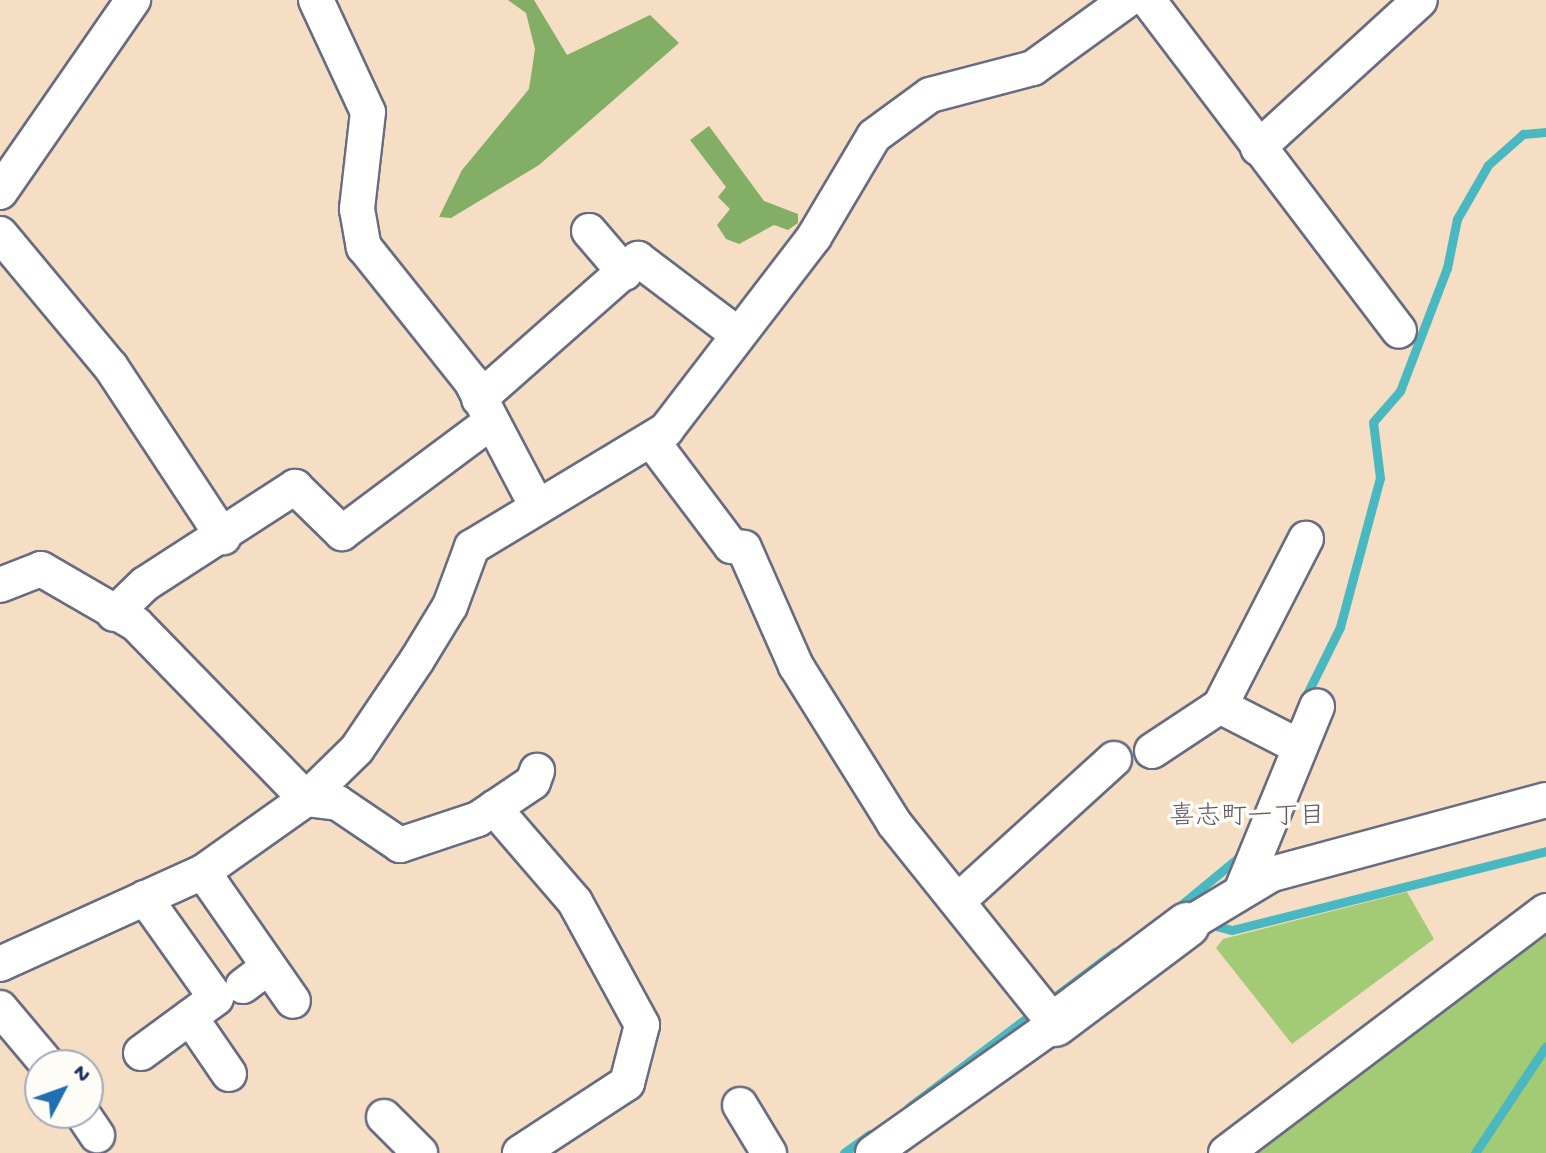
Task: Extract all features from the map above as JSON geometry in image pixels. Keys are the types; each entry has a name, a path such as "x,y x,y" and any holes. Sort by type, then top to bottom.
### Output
{"street":[{"path":"0,192 133,0"},
{"path":"316,0 368,112 357,209 364,247 485,411 535,503"},
{"path":"0,964 203,872 306,799 357,749 417,660 450,606 472,547 535,503 652,441 781,282 874,136 896,114 954,85 1033,68 1127,0"},
{"path":"1148,0 1399,331"},
{"path":"1258,148 1420,0"},
{"path":"589,231 625,273"},
{"path":"0,234 111,367 223,537"},
{"path":"114,614 145,584 223,537 295,487 342,533 485,411 638,259 737,334"},
{"path":"652,441 731,546 744,548 796,666 894,823 1055,1024"},
{"path":"1152,751 1220,706 1306,539"},
{"path":"3,576 41,569 136,624 306,799 338,803 400,845 443,836 533,782 537,771"},
{"path":"1220,706 1300,747"},
{"path":"1243,887 1317,707"},
{"path":"958,901 1114,759"},
{"path":"873,1153 1243,887 1546,800"},
{"path":"494,808 575,902 642,1025 627,1083 520,1153"},
{"path":"203,872 256,976 293,1001"},
{"path":"141,1053 216,998 145,898"},
{"path":"1226,1153 1546,911"},
{"path":"0,1008 35,1049"},
{"path":"190,1017 229,1074"},
{"path":"740,1105 769,1153"},
{"path":"384,1117 420,1153"}],"green space":[{"path":"508,0 534,0 567,55 650,15 679,43 539,165 451,218 439,217 462,170 529,89 535,49 526,13"},
{"path":"709,126 764,201 798,214 798,223 788,230 774,225 739,244 726,239 717,225 730,209 718,197 726,187 690,140"},
{"path":"1407,892 1434,939 1292,1044 1216,948 1223,939"},
{"path":"1546,927 1546,1153 1248,1153"}],"waterway":[{"path":"1303,702 1340,627 1380,478 1373,422 1400,391 1447,268 1457,219 1488,165 1523,134 1546,132"},
{"path":"1204,923 1232,930 1546,851"},
{"path":"1181,905 1239,857"},
{"path":"909,1107 1114,952"},
{"path":"1475,1153 1546,1046"},
{"path":"844,1153 870,1134"}],"district":[{"name":"喜志町一丁目","path":"1247,819"}]}
